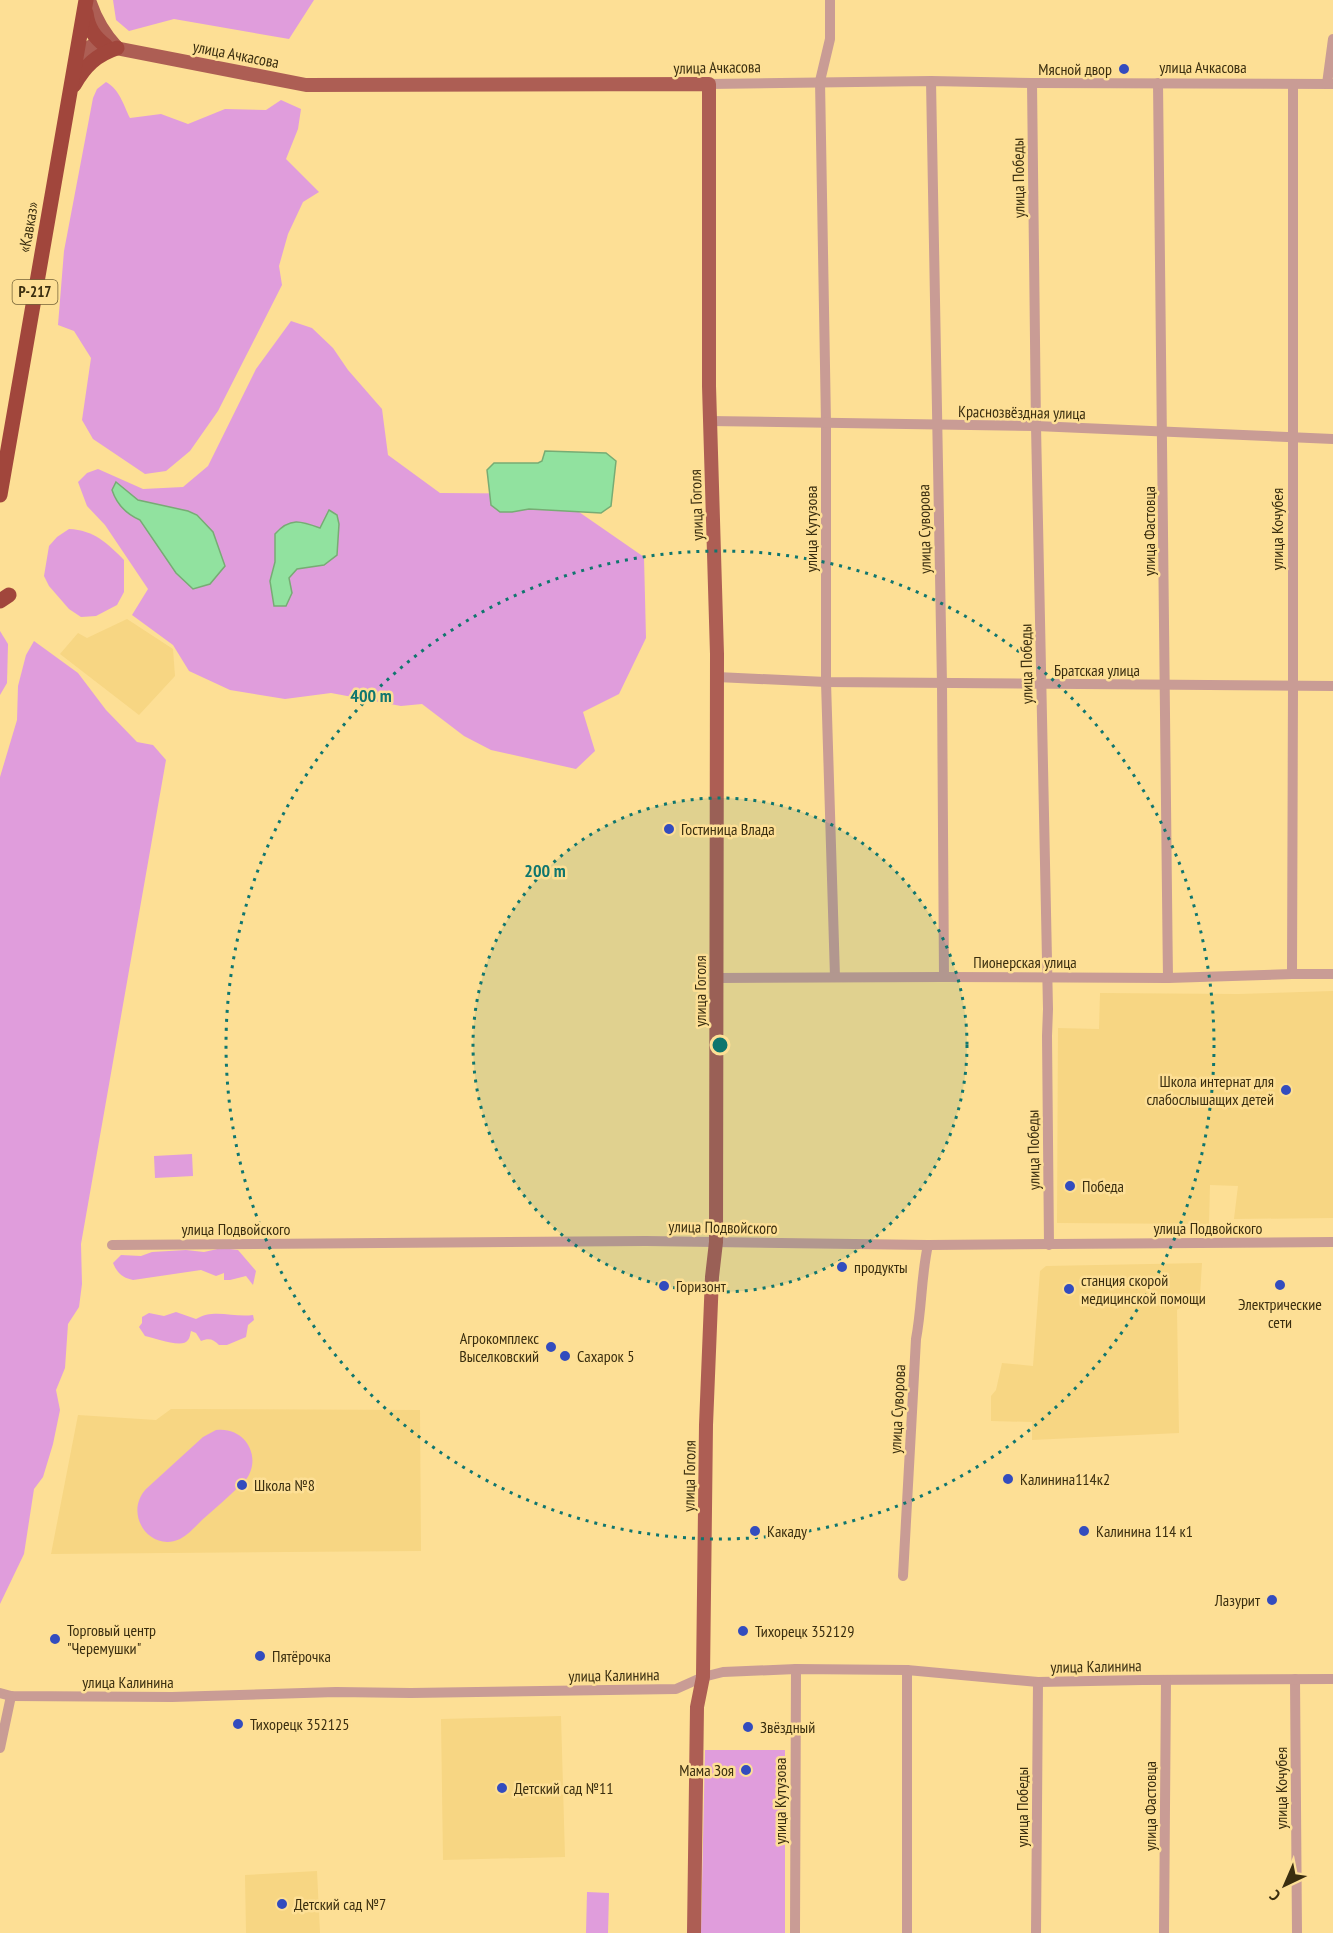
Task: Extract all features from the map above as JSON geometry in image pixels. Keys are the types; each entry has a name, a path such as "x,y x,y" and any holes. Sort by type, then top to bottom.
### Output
{"highway":[{"path":"70,90 89,62 111,47 96,38 89,27 87,2"},
{"name":"«Кавказ»","path":"0,495 73,70 87,2"}],"main road":[{"path":"73,70 81,53 90,46 94,44 111,47"},
{"name":"улица Ачкасова","path":"111,47 306,85 709,84"},
{"name":"улица Гоголя","path":"694,1933 697,1707 703,1677 706,1425 712,1277 716,1242 717,677 709,422 709,84"}],"street":[{"name":"улица Кутузова","path":"830,0 830,39 820,81 826,423 826,682 835,977"},
{"path":"1330,84 1333,39"},
{"name":"улица Ачкасова","path":"709,84 820,81 1330,84"},
{"name":"улица Суворова","path":"932,81 942,684 944,977"},
{"name":"улица Победы","path":"1032,83 1047,977 1049,1245"},
{"name":"улица Фастовца","path":"1158,83 1164,431 1164,686 1168,978"},
{"name":"улица Кочубея","path":"1292,974 1293,84"},
{"name":"Краснозвёздная улица","path":"709,422 1036,426 1333,439"},
{"name":"Братская улица","path":"717,677 942,684 1333,686"},
{"name":"Пионерская улица","path":"717,978 1168,978 1333,975"},
{"name":"улица Подвойского","path":"112,1245 716,1242 1049,1245 1333,1242"},
{"name":"улица Суворова","path":"903,1576 916,1339 928,1245"},
{"name":"улица Кутузова","path":"795,1933 796,1669"},
{"name":"улица Калинина","path":"5,1695 172,1697 336,1692 676,1689 703,1677 723,1672 796,1669 907,1670 1038,1682 1333,1679"},
{"path":"907,1670 907,1933"},
{"name":"улица Кочубея","path":"1295,1679 1297,1933"},
{"name":"улица Фастовца","path":"1164,1933 1166,1680"},
{"name":"улица Победы","path":"1036,1933 1038,1682"},
{"path":"0,1748 5,1695"}],"shaded area":[{"path":"113,0 314,0 289,39 174,19 129,31 116,20"},
{"path":"106,82 118,93 130,118 161,114 188,124 225,109 266,110 281,100 301,109 298,129 286,159 319,192 303,202 288,234 279,266 282,285 218,411 190,451 166,471 145,474 93,439 82,420 91,358 74,331 58,325 64,251 93,98 97,89"},
{"path":"291,321 312,328 333,348 348,370 382,409 388,455 440,493 553,494 644,557 646,638 619,694 583,712 595,751 576,769 491,750 464,736 422,704 401,706 331,693 285,699 230,690 189,671 173,645 132,615 148,589 105,525 87,506 78,482 87,473 98,469 143,489 183,487 208,466 256,369"},
{"path":"545,451 606,453 616,461 611,506 601,513 529,509 500,512 491,505 487,470 494,463 538,463 542,461"},
{"path":"116,482 138,500 197,515 213,532 225,566 210,584 193,589 176,573 140,520 119,505 112,490"},
{"path":"329,510 337,515 339,524 337,555 324,565 297,569 289,578 292,593 286,606 274,606 270,581 275,562 275,534 286,525 296,522 320,528"},
{"path":"69,529 93,535 106,543 124,560 124,592 117,605 96,616 81,617 69,609 49,586 44,576 49,546"},
{"path":"127,619 173,649 175,676 139,715 60,654 78,633 87,638"},
{"path":"0,631 8,644 7,683 0,695"},
{"path":"34,641 78,673 106,710 137,742 153,745 166,760 81,1244 82,1284 79,1307 68,1324 65,1368 56,1390 60,1410 43,1477 34,1489 24,1554 0,1604 0,777 17,720 18,686 26,655"},
{"path":"1333,991 1333,1218 1234,1219 1238,1186 1210,1185 1209,1224 1057,1223 1058,1028 1099,1029 1100,993 1238,994"},
{"path":"192,1154 193,1176 155,1178 154,1156"},
{"path":"222,1248 238,1250 256,1271 253,1285 246,1276 224,1280 224,1273 216,1276 201,1270 133,1280 126,1278 116,1270 113,1263 121,1255 141,1256 152,1252 186,1250 204,1252"},
{"path":"1202,1263 1200,1295 1177,1310 1179,1433 1032,1440 1032,1422 991,1421 991,1396 996,1390 1002,1363 1033,1366 1040,1271 1046,1266"},
{"path":"176,1312 196,1319 217,1314 253,1315 254,1320 248,1325 246,1337 227,1345 219,1345 211,1340 201,1341 196,1333 191,1331 185,1342 168,1342 145,1336 139,1327 142,1317 149,1313 164,1316"},
{"name":"Школа №8","path":"171,1409 420,1410 421,1551 51,1554 78,1415 156,1420"},
{"path":"216,1430 236,1433 249,1446 252,1454 250,1473 244,1482 180,1539 169,1542 159,1541 150,1536 143,1529 137,1509 146,1489 203,1437"},
{"name":"Детский сад №11","path":"561,1716 565,1857 443,1860 441,1719"},
{"path":"705,1750 785,1750 785,1933 701,1933"},
{"name":"Детский сад №7","path":"317,1871 320,1933 246,1933 245,1875"},
{"path":"587,1892 609,1893 608,1933 586,1933"}],"place":[{"name":"Мясной двор","path":"1124,69"},
{"name":"Гостиница Влада","path":"669,829"},
{"name":"Школа интернат для слабослышащих детей","path":"1286,1090"},
{"name":"Победа","path":"1070,1186"},
{"name":"продукты","path":"842,1267"},
{"name":"Электрические сети","path":"1280,1285"},
{"name":"Горизонт","path":"664,1286"},
{"name":"станция скорой медицинской помощи","path":"1069,1289"},
{"name":"Агрокомплекс Выселковский","path":"551,1347"},
{"name":"Сахарок 5","path":"565,1356"},
{"name":"Калинина114к2","path":"1008,1479"},
{"name":"Школа №8","path":"242,1485"},
{"name":"Какаду","path":"755,1531"},
{"name":"Калинина 114 к1","path":"1084,1531"},
{"name":"Лазурит","path":"1272,1600"},
{"name":"Тихорецк 352129","path":"743,1631"},
{"name":"Торговый центр \"Черемушки\"","path":"55,1639"},
{"name":"Пятёрочка","path":"260,1656"},
{"name":"Тихорецк 352125","path":"238,1724"},
{"name":"Звёздный","path":"748,1727"},
{"name":"Мама Зоя","path":"746,1770"},
{"name":"Детский сад №11","path":"502,1788"},
{"name":"Детский сад №7","path":"282,1904"}]}
